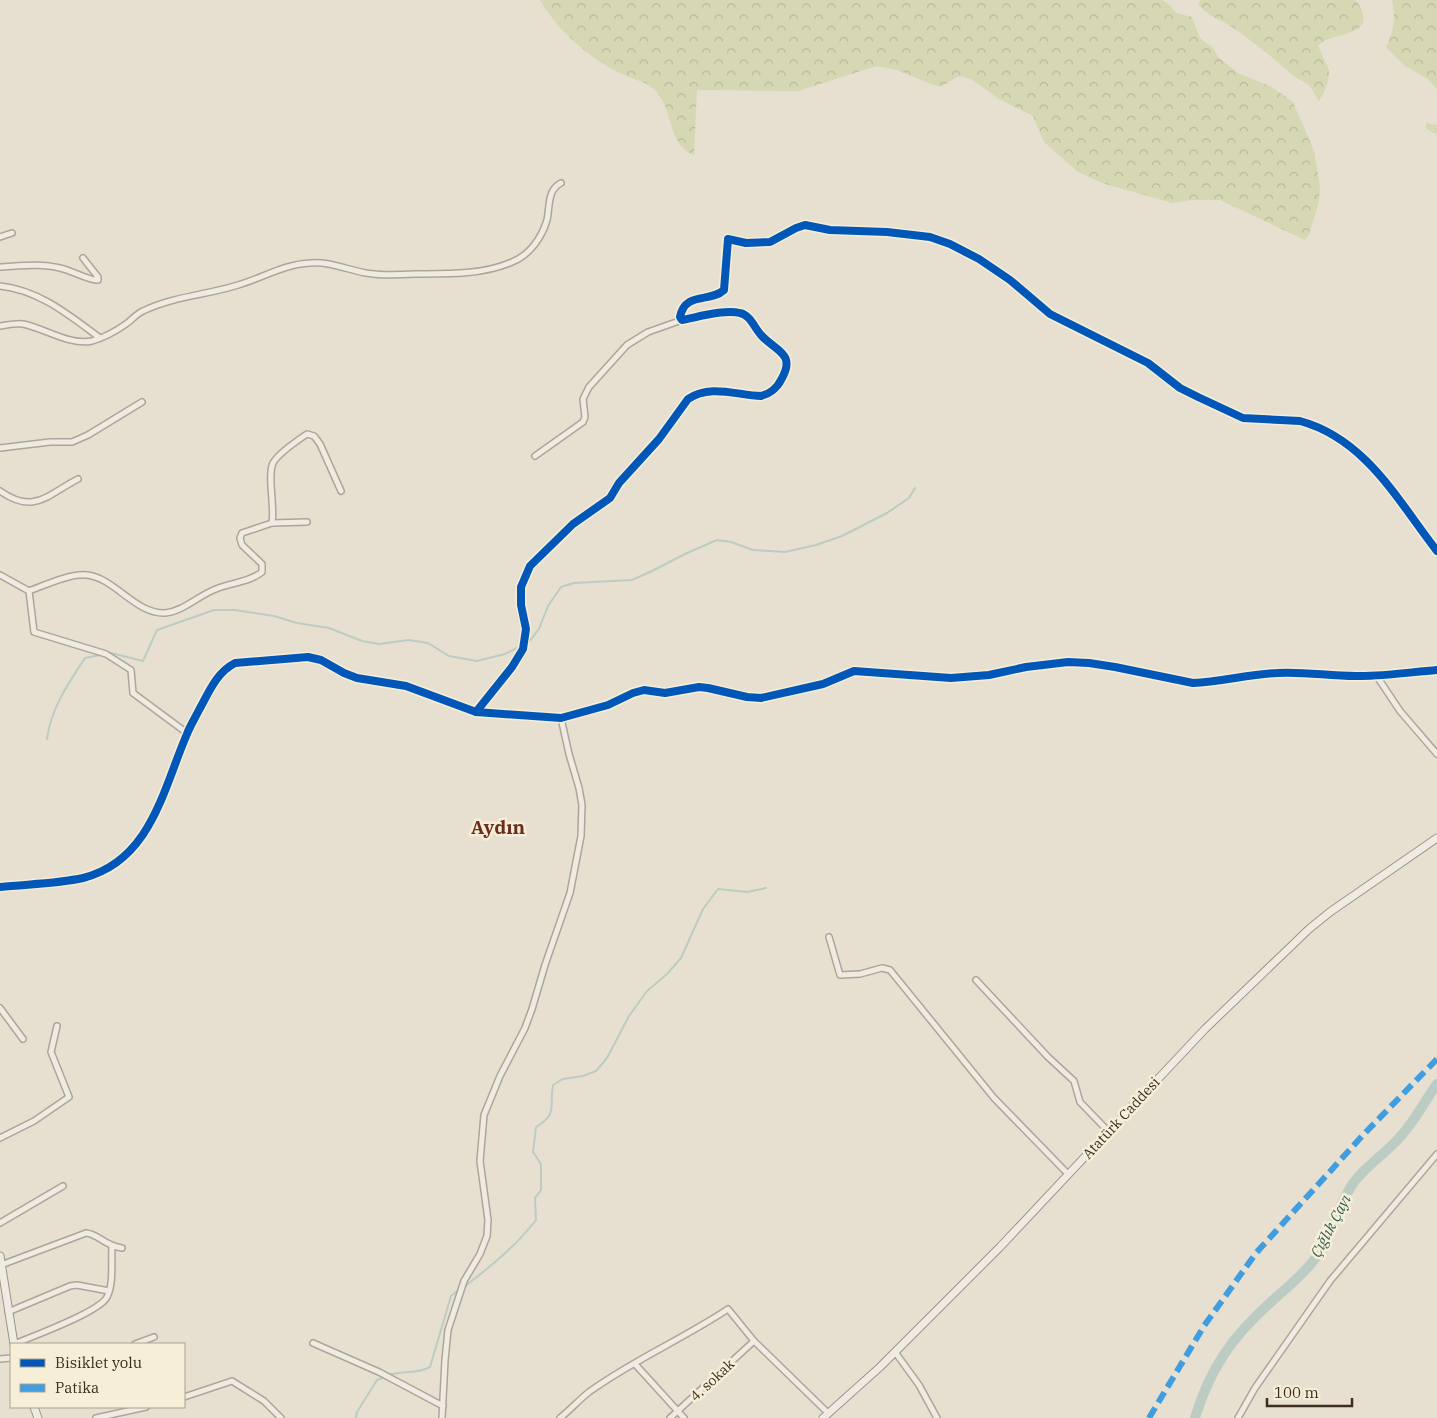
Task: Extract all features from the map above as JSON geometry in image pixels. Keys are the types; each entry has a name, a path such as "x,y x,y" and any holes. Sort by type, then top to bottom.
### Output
{"street":[{"path":"0,326 22,324 67,339 80,342 91,341 126,324 135,315 150,308 181,298 240,285 298,264 312,262 367,273 389,275 491,269 520,259 538,240 548,217 552,193 555,187 562,183"},
{"path":"682,320 680,313 687,303 699,298 714,296 724,290 728,239 746,243 770,242 805,225 830,230 887,232 930,237 950,244 980,259 1010,280 1050,314 1148,363 1180,388 1198,397 1243,418 1309,423 1343,441 1366,459 1377,471 1437,551"},
{"path":"0,237 12,233"},
{"path":"0,267 36,264 59,267 75,272 90,280 98,280 98,277 83,258"},
{"path":"0,286 34,295 53,304 100,338"},
{"path":"476,712 524,646 526,629 521,605 521,587 530,566 573,524 610,498 619,483 659,439 688,399 694,395 710,391 754,396 768,394 780,383 784,376 787,367 786,357 761,336 747,316 739,313 728,312 682,320 648,332 628,345 589,387 583,399 585,417 582,422 535,456"},
{"path":"0,448 50,442 72,442 88,435 142,402"},
{"path":"272,523 274,509 272,466 277,458 306,434 314,436 320,444 340,491"},
{"path":"0,491 18,502 33,503 78,479"},
{"path":"0,575 29,591 74,576 86,575 100,580 143,608 158,612 173,611 211,591 260,574 263,569 262,564 242,545 240,535 242,533 272,523 307,522"},
{"path":"29,591 34,632 106,654 131,670 133,693 187,733"},
{"path":"0,887 84,878 113,865 128,854 140,840 165,794 187,733 210,688 226,667 235,663 308,657 321,660 357,678 406,686 476,712 561,718 608,705 633,692 644,690 665,693 708,688 747,697 761,698 823,684 854,671 951,678 989,675 1026,667 1068,662 1089,662 1193,683 1207,683 1280,673 1336,676 1437,670"},
{"path":"1376,675 1400,711 1437,754"},
{"path":"442,1418 448,1330 464,1281 480,1254 487,1236 488,1220 480,1160 484,1116 500,1076 525,1028 532,1009 570,893 581,836 582,805 580,788 569,754 561,718"},
{"name":"Atatürk Caddesi","path":"825,1416 894,1352 1000,1247 1205,1029 1309,929 1330,912 1437,838"},
{"path":"829,937 840,975 860,974 882,968 890,970 994,1098 1068,1174"},
{"path":"976,980 1048,1057 1074,1081 1080,1102 1108,1131"},
{"path":"0,1008 23,1039"},
{"path":"0,1138 34,1121 69,1097 51,1052 57,1026"},
{"path":"1238,1418 1255,1388 1330,1281 1437,1154"},
{"path":"0,1223 62,1186"},
{"path":"1,1265 86,1233 90,1233 112,1247 122,1248"},
{"path":"16,1343 97,1307 106,1299 109,1291 112,1247"},
{"path":"0,1256 14,1343"},
{"path":"8,1312 70,1286 109,1291"},
{"path":"560,1418 588,1393 728,1309 754,1341 825,1416"},
{"path":"138,1343 154,1337"},
{"name":"4. sokak","path":"670,1418 754,1341"},
{"path":"313,1343 379,1372 443,1406"},
{"path":"894,1352 919,1385 937,1418"},
{"path":"635,1364 684,1418"},
{"path":"185,1397 232,1381 264,1401 282,1418"},
{"path":"96,1418 141,1408"}],"green space":[{"path":"540,0 1162,0 1170,5 1176,13 1192,17 1200,38 1213,48 1219,58 1238,73 1270,86 1293,102 1314,151 1320,186 1319,202 1309,234 1305,240 1220,200 1193,200 1172,203 1102,183 1078,172 1044,142 1033,116 999,99 971,79 959,76 942,86 933,85 897,70 877,66 798,91 697,90 694,155 679,144 665,107 656,91 644,83 610,68 575,43 555,22"},
{"path":"1200,0 1356,0 1363,13 1363,22 1359,28 1352,32 1324,41 1318,46 1329,70 1326,87 1319,101 1309,85 1295,77 1241,33 1210,15 1198,5"},
{"path":"1392,0 1437,0 1437,89 1428,79 1405,66 1386,47 1394,24"},
{"path":"1426,123 1437,125 1437,135 1426,128"}],"waterway":[{"path":"107,653 143,661 157,630 214,610 235,610 329,628 362,641 379,644 409,640 428,643 449,656 477,661 505,654 529,642 539,629 548,606 561,587 574,583 632,580 717,540 731,542 753,550 785,552 816,545 842,536 887,513 909,498 915,488"},
{"path":"47,739 56,707 72,677 85,658 100,655"},
{"path":"464,1287 511,1248 536,1220 535,1198 541,1190 541,1164 533,1152 536,1127 550,1114 553,1085 563,1079 583,1076 596,1071 607,1058 629,1016 647,991 667,974 681,958 703,909 718,889 747,892 766,888"},
{"name":"Çığlık Çayı","path":"1195,1418 1208,1384 1224,1354 1257,1315 1299,1277 1314,1260 1354,1182 1395,1143 1415,1118 1437,1084"},
{"path":"389,1375 419,1371 430,1367 451,1296 460,1289"},
{"path":"356,1418 357,1412 377,1380 385,1377"}],"marked path":[{"path":"1149,1418 1204,1326 1256,1253 1364,1134 1437,1059"}],"cycle path":[{"path":"476,712 512,667 523,649 526,629 521,605 521,587 530,566 573,524 610,498 619,483 659,439 688,399 705,392 714,391 761,396 773,390 779,383 787,364 785,358 782,353 761,335 747,316 740,313 727,312 682,320 680,317 683,309 692,300 712,296 724,290 728,239 746,243 770,242 805,225 830,230 887,232 930,237 950,244 979,259 1010,280 1050,314 1148,363 1180,388 1198,397 1243,418 1300,421 1323,430 1344,442 1379,474 1437,551"},
{"path":"0,887 52,883 83,878 106,869 125,856 152,820 188,731 210,690 223,672 235,663 308,657 321,660 357,678 406,686 476,712 561,718 608,705 644,690 665,693 699,687 761,698 823,684 854,671 951,678 989,675 1026,667 1068,662 1115,667 1193,683 1277,673 1370,676 1437,670"}],"district":[{"name":"Aydın","path":"498,827"}]}
